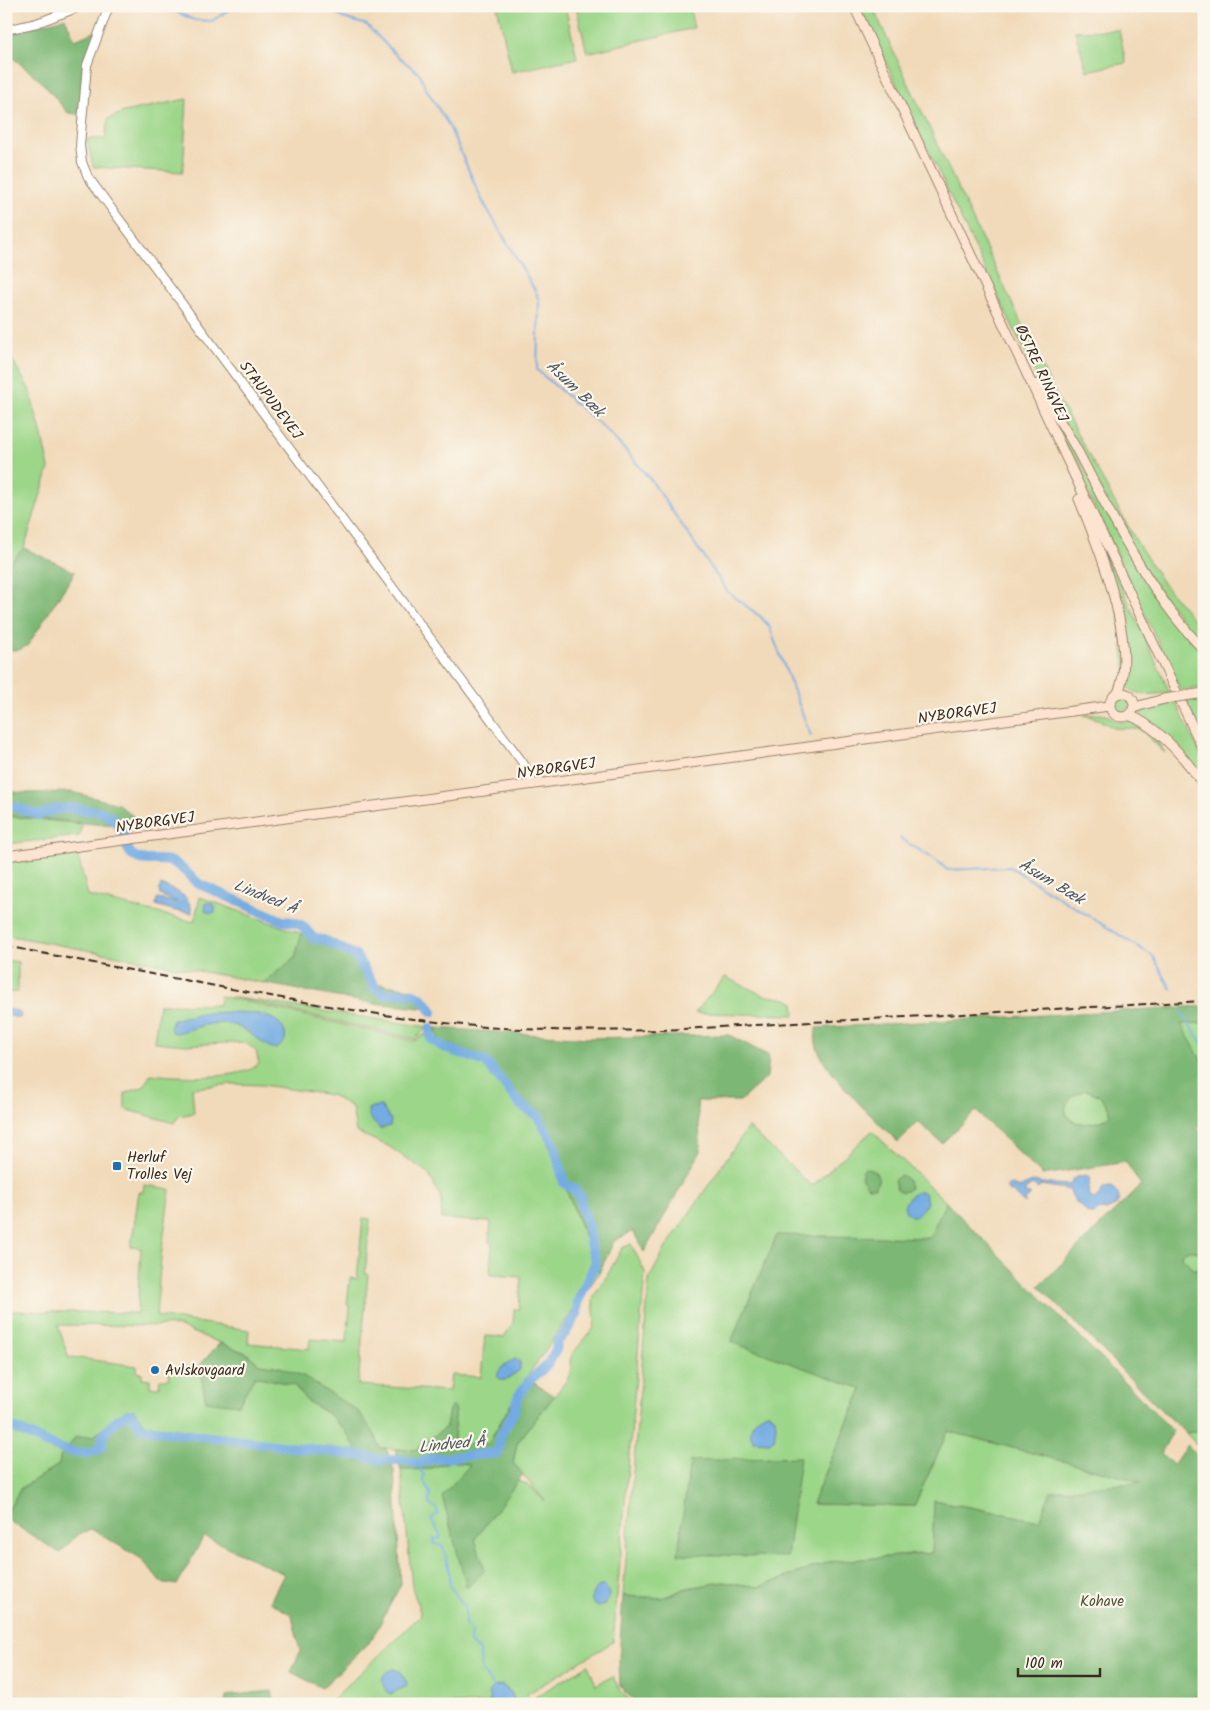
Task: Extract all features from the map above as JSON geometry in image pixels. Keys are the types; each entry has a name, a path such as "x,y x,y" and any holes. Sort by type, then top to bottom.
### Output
{"main road":[{"name":"ØSTRE RINGVEJ","path":"854,6 1204,751"},
{"path":"1014,345 1075,448 1122,537 1144,573 1177,620 1204,650"},
{"path":"1060,444 1067,470 1095,538 1113,591 1123,644 1124,675 1118,693 1113,696 1109,706 1111,711 1119,717 1139,706 1164,699 1204,693"},
{"path":"1118,693 1138,699 1164,699"},
{"path":"1131,712 1134,705 1132,698"},
{"name":"NYBORGVEJ","path":"6,856 1109,706"},
{"path":"1131,712 1159,734 1204,785"}],"street":[{"path":"6,30 37,23 82,6"},
{"name":"STAUPUDEVEJ","path":"109,6 87,65 80,144 82,162 88,177 523,764 531,777 532,785"}],"green space":[{"path":"497,6 565,6 577,58 512,72"},
{"path":"576,6 689,6 694,28 587,53"},
{"path":"859,6 872,6 1051,386 1135,539 1163,583 1204,632 1204,645 1190,631 1148,575 1034,371"},
{"path":"65,18 75,40 96,31 80,112 77,114 68,113 41,81 6,52 6,34"},
{"path":"1119,30 1126,63 1087,71 1075,31"},
{"path":"187,99 183,172 93,167 87,139 105,139 108,119 124,112"},
{"path":"6,349 29,389 49,468 24,548 6,567"},
{"path":"1063,431 1154,596 1204,655 1204,687 1181,691 1059,432"},
{"path":"1100,539 1170,693 1142,695 1125,687 1126,675 1118,603"},
{"path":"24,548 75,572 28,645 19,650 6,650 6,567"},
{"path":"1122,697 1128,699 1130,705 1128,711 1122,713 1116,711 1114,705 1116,699"},
{"path":"1204,699 1204,739 1186,701"},
{"path":"1176,703 1204,761 1204,780 1155,726 1138,714 1151,707"},
{"path":"1103,714 1117,721 1126,722 1131,720 1150,731 1165,753 1140,729 1114,728 1098,719 1084,715"},
{"path":"6,791 25,793 72,792 118,804 140,822 106,825 6,816"},
{"path":"6,816 82,824 79,836 6,844"},
{"path":"77,853 88,896 194,922 200,897 302,934 295,958 263,983 6,935 6,863"},
{"path":"302,932 348,955 373,983 412,989 430,1009 363,1002 263,983 295,958"},
{"path":"6,960 18,962 18,992 6,993"},
{"path":"725,977 763,995 787,999 794,1003 795,1015 695,1013"},
{"path":"220,996 414,1041 435,1028 441,1042 486,1058 541,1125 599,1273 526,1378 488,1444 454,1445 455,1412 449,1410 446,1427 415,1450 380,1448 375,1435 280,1367 259,1364 246,1353 177,1326 58,1325 69,1359 71,1357 137,1366 137,1372 142,1373 142,1378 150,1379 150,1387 159,1387 160,1379 169,1379 169,1367 199,1366 206,1401 255,1376 294,1385 307,1401 330,1415 345,1431 359,1451 200,1433 143,1424 134,1410 126,1410 59,1465 21,1488 6,1514 6,1311 137,1313 141,1248 131,1247 139,1192 143,1192 144,1185 170,1189 156,1316 249,1330 248,1343 309,1349 310,1339 347,1342 350,1306 347,1305 350,1278 357,1279 363,1218 370,1219 365,1273 368,1274 358,1385 449,1391 451,1375 481,1377 485,1336 504,1337 513,1323 514,1309 519,1309 521,1277 490,1275 492,1243 489,1242 491,1222 442,1219 441,1198 428,1173 388,1146 356,1132 352,1107 331,1095 262,1085 233,1084 192,1088 194,1113 179,1116 174,1123 125,1109 125,1093 143,1087 151,1074 192,1077 225,1075 251,1069 259,1063 256,1051 245,1042 185,1045 154,1042 159,1004 219,1005"},
{"path":"231,997 428,1027 415,1039"},
{"path":"1204,1006 1204,1023 1181,1024 1204,1065 1204,1126 1197,1128 1204,1139 1204,1253 1189,1250 1182,1253 1181,1257 1195,1270 1204,1268 1204,1430 1186,1433 1039,1286 1141,1185 1126,1162 1042,1175 976,1111 942,1143 918,1122 898,1142 864,1109 828,1067 816,1043 816,1028","holes":["1086,1090 1105,1102 1110,1115 1101,1121 1085,1124 1069,1118 1066,1113 1069,1100"]},
{"path":"1204,1023 1204,1065 1180,1024"},
{"path":"435,1028 588,1038 729,1035 769,1056 767,1077 740,1101 697,1101 701,1151 644,1252 633,1231 614,1241 599,1273 541,1125 486,1058 440,1042"},
{"path":"1086,1090 1096,1093 1105,1102 1110,1115 1105,1119 1085,1124 1076,1122 1066,1113 1069,1100"},
{"path":"748,1127 812,1186 872,1131 946,1202 929,1238 777,1236 731,1342 862,1388 812,1504 914,1506 948,1431 1144,1482 1039,1521 935,1500 932,1553 829,1562 759,1587 723,1582 687,1588 662,1598 623,1596 649,1279 665,1249"},
{"path":"867,1168 874,1171 877,1175 878,1183 875,1187 868,1187 861,1177 863,1169"},
{"path":"901,1175 909,1183 910,1188 907,1191 897,1190 894,1180"},
{"name":"Kohave","path":"946,1202 1173,1431 1161,1453 1173,1465 1187,1445 1204,1463 1204,1704 630,1704 635,1700 620,1686 619,1660 623,1596 662,1598 687,1588 723,1582 759,1587 829,1562 932,1553 934,1500 1039,1521 1051,1491 1142,1482 948,1431 914,1506 812,1504 862,1389 731,1342 777,1235 929,1238"},
{"path":"631,1244 645,1272 613,1642 527,1694 532,1704 328,1704 421,1615 412,1587 401,1470 429,1469 451,1461 470,1465 453,1526 515,1480 527,1484 545,1501 513,1463 517,1443 567,1380 571,1370 570,1360 573,1353 594,1328 594,1296 622,1248"},
{"path":"1189,1250 1204,1253 1204,1268 1195,1270 1181,1257 1182,1253"},
{"path":"220,1343 246,1353 259,1364 280,1367 303,1376 359,1412 375,1435 380,1448 386,1448 394,1471 401,1584 372,1639 322,1688 291,1672 300,1652 292,1615 270,1602 284,1574 204,1536 177,1585 160,1582 142,1559 91,1529 76,1536 60,1553 6,1519 6,1514 21,1488 59,1465 60,1457 76,1437 94,1436 126,1410 134,1410 144,1424 200,1433 358,1451 345,1431 330,1415 307,1401 294,1385 255,1376 238,1405 206,1401 199,1366"},
{"path":"526,1378 554,1396 517,1443 513,1463 523,1474 475,1539 485,1570 467,1588 442,1496 470,1465 451,1461 429,1469 401,1470 395,1449 415,1450 446,1427 449,1410 453,1405 455,1412 454,1445 488,1444"},
{"path":"1204,1430 1204,1440 1196,1444 1186,1433"},
{"path":"800,1457 787,1557 678,1554 690,1461"},
{"path":"588,1665 596,1685 613,1676 620,1691 632,1702 630,1704 533,1704 535,1697"},
{"path":"272,1691 275,1704 225,1704 226,1696"}],"water":[{"path":"161,885 182,894 189,902 192,913 176,911 156,905 157,899 177,902 160,895"},
{"path":"206,903 211,903 215,906 215,913 205,911"},
{"path":"6,1009 19,1011 21,1016 19,1018 6,1015"},
{"path":"235,1012 272,1018 280,1024 285,1033 285,1041 276,1049 272,1048 240,1028 222,1023 205,1025 177,1033 172,1032 170,1028 173,1020 201,1013"},
{"path":"381,1106 391,1120 390,1126 380,1129 370,1118 368,1109"},
{"path":"1086,1175 1089,1177 1089,1197 1095,1199 1103,1188 1111,1187 1118,1194 1117,1205 1089,1214 1075,1200 1070,1190 1041,1185 1038,1189 1032,1185 1025,1190 1025,1193 1030,1194 1030,1196 1026,1199 1025,1203 1011,1191 1009,1192 1006,1187 1009,1184 1019,1188 1034,1181 1070,1185 1074,1178"},
{"path":"917,1192 925,1194 927,1203 917,1216 911,1216 905,1210 905,1203"},
{"path":"515,1359 520,1362 520,1370 505,1380 501,1380 497,1376 500,1370"},
{"path":"768,1412 775,1417 774,1440 769,1442 754,1441 751,1428 759,1416"},
{"path":"600,1586 605,1586 609,1596 605,1605 597,1607 592,1601 592,1596 594,1590"},
{"path":"394,1669 401,1672 407,1683 406,1686 391,1694 387,1692 382,1681 386,1672"},
{"path":"502,1685 511,1692 516,1704 490,1704 489,1692 494,1687"}],"waterway":[{"name":"Åsum Bæk","path":"164,6 194,20 212,21 233,7"},
{"name":"Åsum Bæk","path":"325,6 343,18 367,25 395,54 420,74 425,87 449,126 482,200 536,292 539,301 537,370 603,427 625,450 651,480 728,592 761,617 769,626 811,736"},
{"name":"Lindved Å","path":"6,806 39,815 57,809 71,808 102,812 115,820 124,834"},
{"name":"Åsum Bæk","path":"900,838 940,863 947,870 1010,867 1153,956 1171,989"},
{"name":"Lindved Å","path":"127,847 138,858 172,862 183,869 199,884 283,921 301,925 314,939 324,940 356,956 375,987 384,994 406,993 417,995 427,1004 432,1012"},
{"name":"Åsum Bæk","path":"1181,1012 1204,1046"},
{"name":"Lindved Å","path":"6,1425 67,1451 80,1453 92,1452 102,1447 104,1434 120,1418 131,1414 141,1428 365,1456 382,1460 403,1460 422,1463 431,1459 498,1453 500,1436 513,1414 519,1395 530,1380 547,1365 556,1350 557,1342 577,1314 578,1301 596,1262 580,1196 574,1189 564,1183 555,1147 539,1117 520,1104 486,1062 445,1048 431,1039 430,1028"},
{"path":"422,1463 423,1479 430,1493 429,1504 436,1508 438,1514 431,1518 441,1537 439,1539 434,1538 434,1544 443,1546 450,1575 450,1586 465,1605 465,1624 471,1631 470,1643 479,1651 482,1671 494,1687"}],"railway":[{"path":"6,946 396,1017 485,1027 663,1030 1204,1001"}],"place":[{"name":"Herluf Trolles Vej","path":"117,1166"},
{"name":"Avlskovgaard","path":"155,1370"}]}
